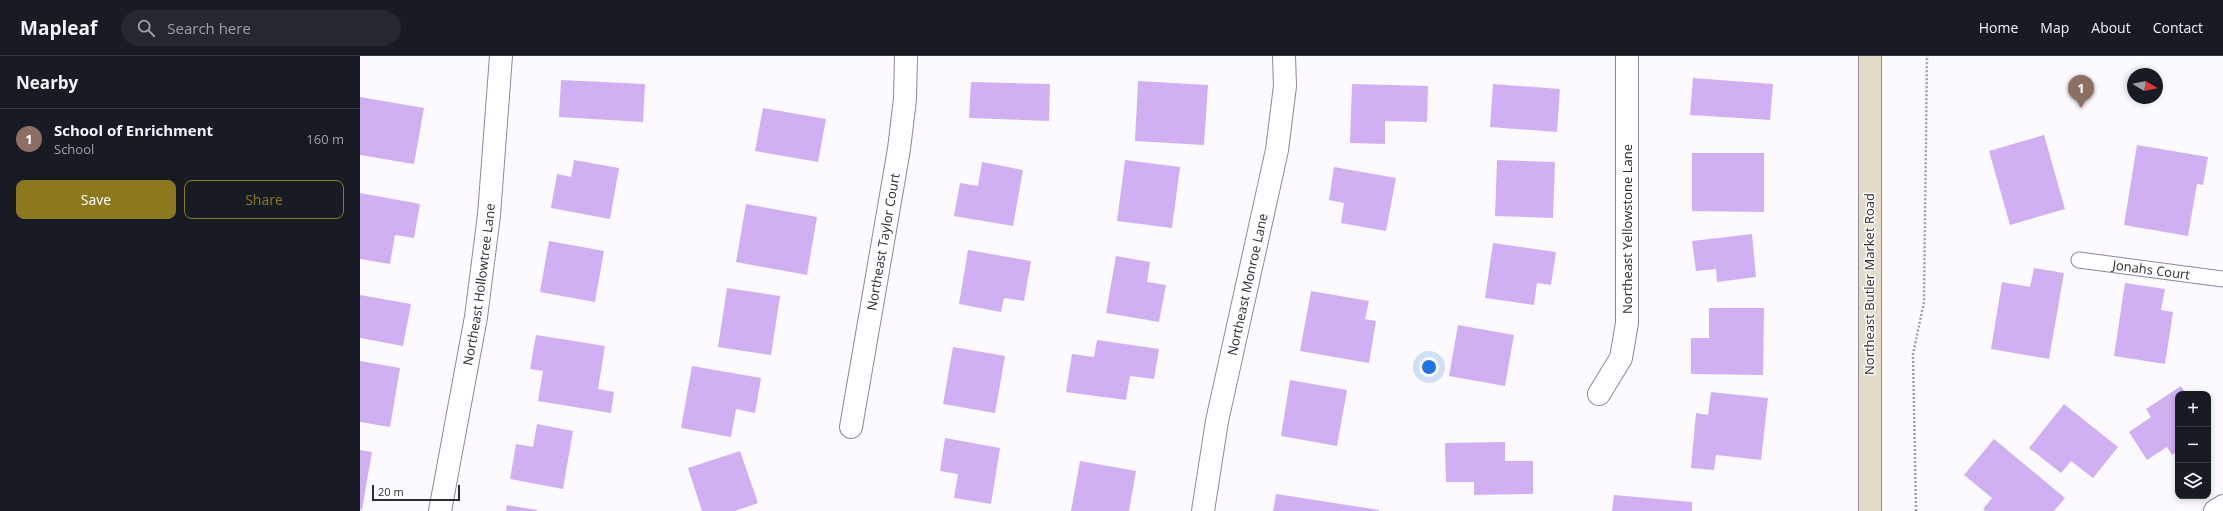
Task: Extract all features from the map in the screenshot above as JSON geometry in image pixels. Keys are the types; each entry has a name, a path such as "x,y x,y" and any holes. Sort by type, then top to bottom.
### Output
{"main road":[{"name":"Northeast Butler Market Road","path":"1870,56 1870,511"}],"street":[{"name":"Northeast Hollowtree Lane","path":"440,511 476,317 489,215 502,56"},
{"name":"Northeast Taylor Court","path":"851,427 899,148 905,99 906,56"},
{"name":"Northeast Monroe Lane","path":"1203,511 1217,421 1277,150 1285,86 1284,56"},
{"name":"Northeast Yellowstone Lane","path":"1599,394 1621,358 1627,323 1627,56"},
{"path":"2215,511 2223,506"}],"lane":[{"name":"Jonahs Court","path":"2079,260 2223,279"}],"path":[{"path":"1916,511 1913,354 1924,302 1927,56"}],"building":[{"path":"1693,78 1773,84 1770,120 1690,115"},
{"path":"561,80 645,84 643,122 559,117"},
{"path":"1138,81 1208,85 1204,145 1135,141"},
{"path":"971,82 1050,84 1049,121 969,118"},
{"path":"1352,84 1428,86 1427,122 1385,121 1385,144 1350,143"},
{"path":"1493,84 1560,89 1557,132 1490,127"},
{"path":"360,97 424,108 414,164 360,155"},
{"path":"763,108 826,119 818,162 755,151"},
{"path":"2044,135 2065,209 2010,225 1989,151"},
{"path":"2137,145 2208,157 2203,185 2197,184 2188,236 2124,225"},
{"path":"1692,153 1764,153 1764,212 1692,211"},
{"path":"574,160 619,168 610,219 551,208 557,174 571,177"},
{"path":"1125,160 1180,167 1172,228 1117,221"},
{"path":"1497,160 1555,162 1553,218 1495,216"},
{"path":"982,162 1023,170 1013,226 954,216 960,183 978,186"},
{"path":"1334,167 1396,178 1386,231 1341,223 1344,203 1329,200"},
{"path":"360,193 420,204 414,238 395,235 390,264 360,259"},
{"path":"746,204 817,217 807,275 736,262"},
{"path":"1752,234 1756,277 1717,282 1716,269 1696,271 1692,241"},
{"path":"549,241 604,251 595,302 540,292"},
{"path":"1493,243 1556,252 1551,285 1537,283 1534,305 1485,298"},
{"path":"968,250 1031,261 1024,301 1004,298 1001,312 959,304"},
{"path":"1116,256 1150,262 1147,282 1166,285 1159,322 1106,313"},
{"path":"2034,268 2064,273 2049,359 1991,349 2002,282 2030,287"},
{"path":"2125,283 2165,289 2161,310 2173,312 2165,364 2114,356"},
{"path":"727,288 780,296 771,355 718,347"},
{"path":"1311,291 1369,301 1365,319 1376,321 1369,363 1300,351"},
{"path":"360,295 411,304 403,346 360,338"},
{"path":"1709,308 1764,308 1763,375 1691,374 1691,338 1709,338"},
{"path":"1458,325 1514,335 1505,386 1449,376"},
{"path":"536,335 605,346 598,389 614,392 611,413 538,401 543,371 530,369"},
{"path":"1097,340 1159,349 1154,379 1130,376 1126,400 1066,392 1072,354 1094,357"},
{"path":"953,347 1005,356 995,413 943,404"},
{"path":"360,361 400,368 390,427 360,422"},
{"path":"692,366 761,378 755,413 736,409 731,437 681,428"},
{"path":"1290,380 1347,390 1337,446 1281,436"},
{"path":"2181,386 2184,391 2175,391 2175,453 2172,455 2167,447 2147,460 2129,432 2151,417 2146,409"},
{"path":"1711,392 1768,398 1761,460 1716,455 1714,470 1691,468 1696,413 1708,415"},
{"path":"2064,404 2118,447 2093,478 2071,461 2061,473 2029,448"},
{"path":"537,424 573,431 563,489 510,479 516,444 533,447"},
{"path":"945,438 1000,448 991,504 954,498 958,474 940,471"},
{"path":"1994,439 2065,498 2054,511 1986,511 1983,509 1992,498 1964,475"},
{"path":"1505,442 1505,461 1533,461 1533,494 1474,495 1474,482 1446,482 1445,443"},
{"path":"360,450 372,452 362,510 360,509"},
{"path":"740,451 758,503 735,511 702,511 688,468"},
{"path":"1080,461 1136,471 1129,511 1071,511"},
{"path":"1276,494 1379,510 1379,511 1273,511"},
{"path":"1614,495 1692,502 1692,511 1612,511"},
{"path":"507,505 537,510 537,511 506,511"}],"place":[{"name":"School of Enrichment","path":"2081,108"}]}
